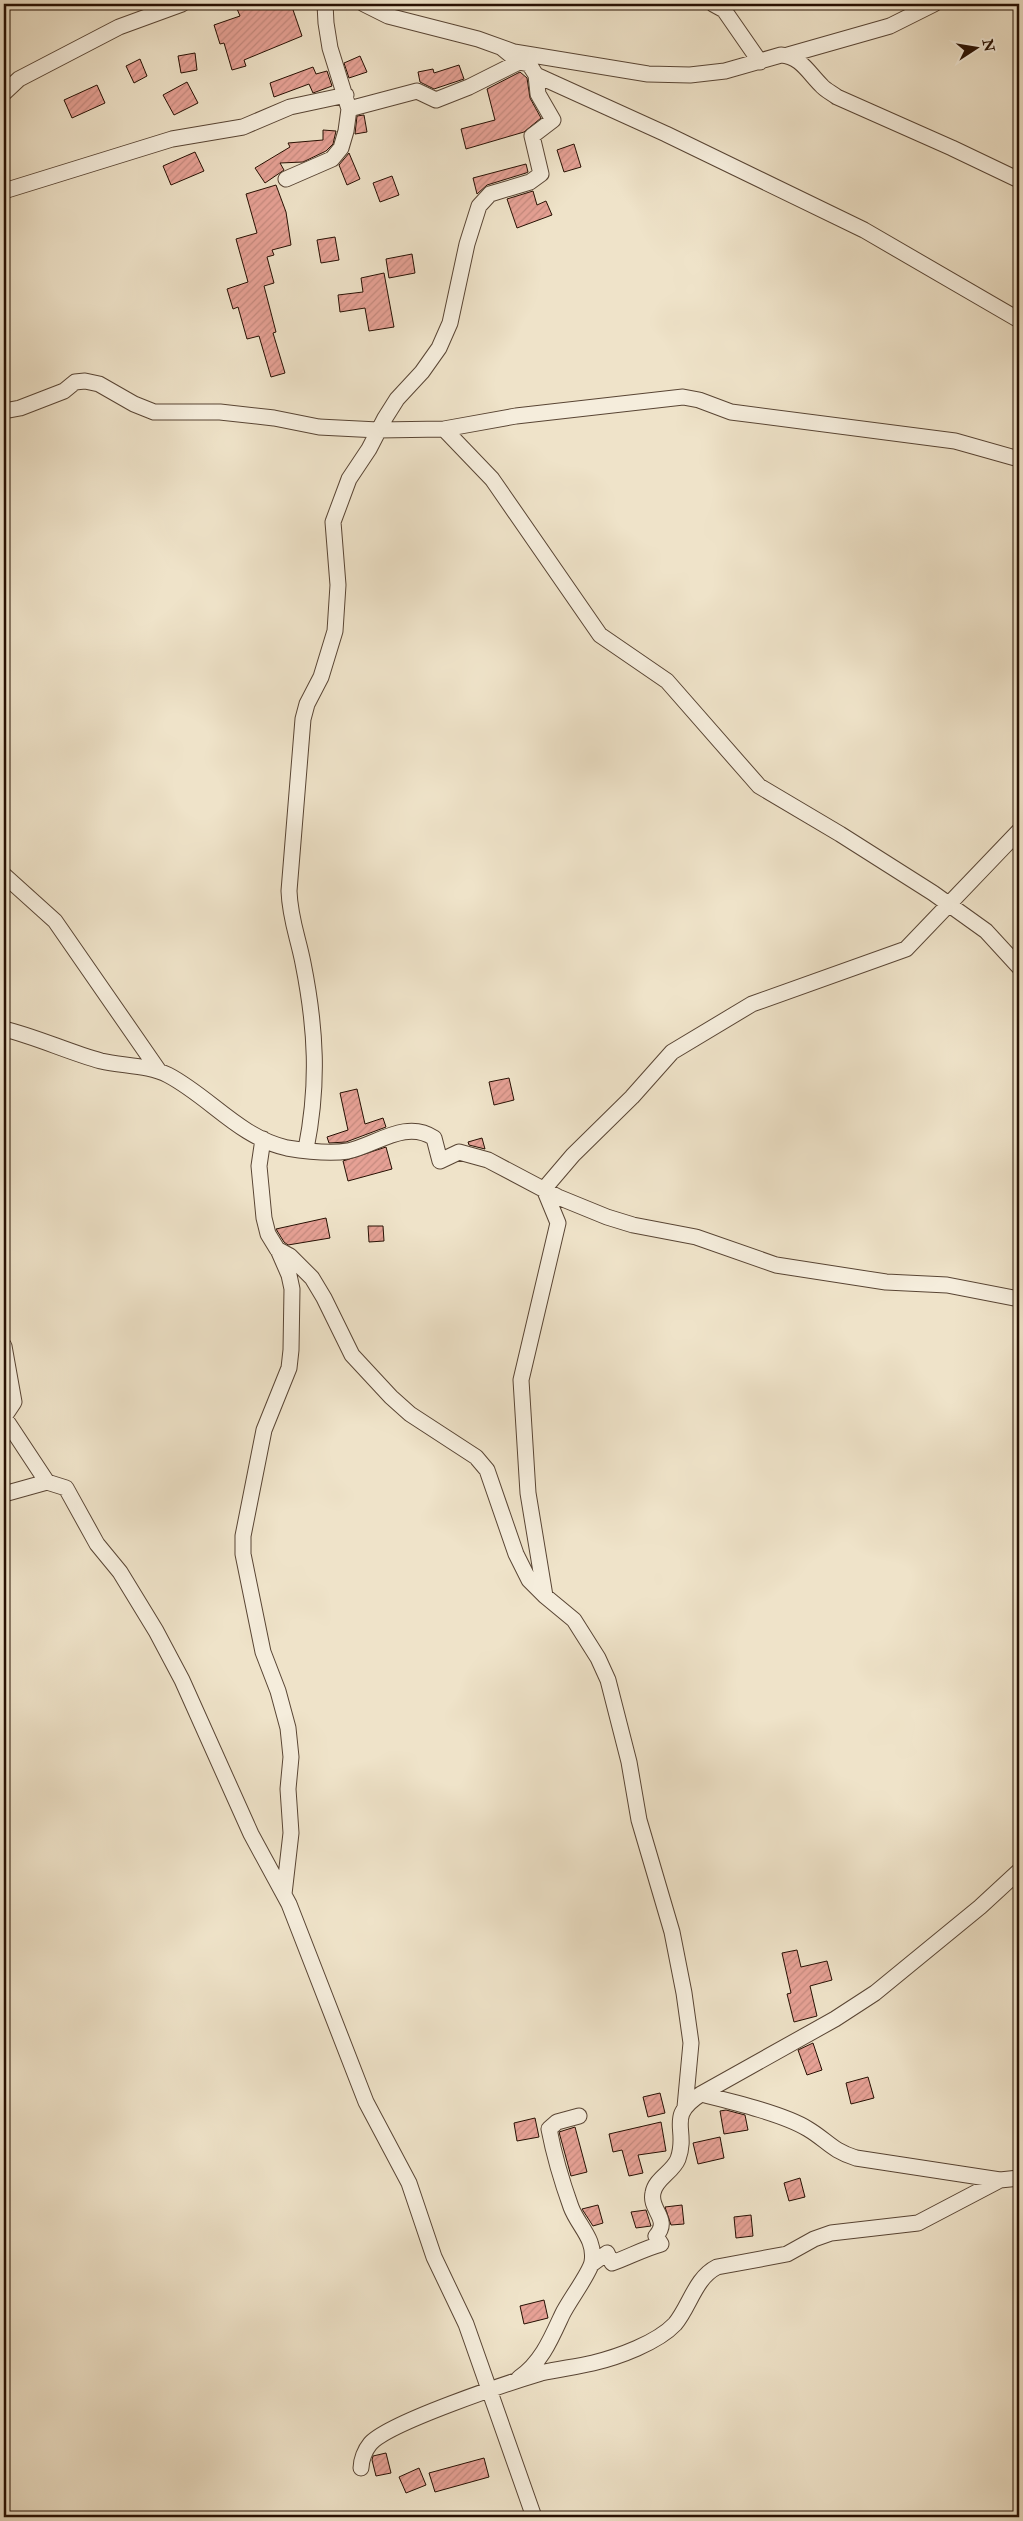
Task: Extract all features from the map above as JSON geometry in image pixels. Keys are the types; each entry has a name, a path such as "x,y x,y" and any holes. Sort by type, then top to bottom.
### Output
{"street":[{"path":"4,93 19,79 119,27 182,4"},
{"path":"286,179 320,165 337,154 346,131 347,102 330,48 325,4"},
{"path":"364,4 388,16 478,39 514,52 648,74 690,75 725,71 890,26 934,4"},
{"path":"713,4 724,10 760,62"},
{"path":"306,1150 311,1122 316,1054 303,961 290,915 289,891 295,840 301,740 307,704 321,677 335,631 338,604 333,522 349,479 369,449 378,430 397,399 422,372 439,348 446,331 467,244 479,206 490,194 530,182 540,177 540,168 532,136 553,120 538,94 536,75 529,64 519,62 502,48"},
{"path":"788,55 795,57 822,87 837,96 1019,180"},
{"path":"4,191 172,139 242,127 290,107 347,102 417,90 436,100 470,87 519,62"},
{"path":"536,75 666,134 864,230 1019,320"},
{"path":"4,411 20,408 64,390 75,382 85,381 99,384 134,404 154,412 220,412 274,418 319,427 378,430 444,429 516,416 683,397 699,400 731,412 954,441 1019,459"},
{"path":"444,429 492,479 600,635 666,681 759,786 840,834 950,905 986,931 1019,966"},
{"path":"544,1190 572,1155 632,1097 672,1052 752,1004 906,949 1019,831"},
{"path":"4,875 55,921 159,1071"},
{"path":"4,1029 103,1061 159,1071 183,1083 229,1120 263,1139 288,1148 349,1150 381,1138 411,1131 422,1131 434,1138 440,1161 459,1152 488,1160 544,1190 607,1217 633,1225 696,1237 776,1264 886,1282 947,1285 1019,1299"},
{"path":"263,1139 259,1166 264,1218 268,1234 289,1275 292,1288 291,1350 289,1368 264,1430 243,1536 243,1554 263,1652 278,1691 288,1728 291,1758 288,1789 291,1833 284,1894"},
{"path":"544,1190 558,1223 521,1380 528,1493 545,1596"},
{"path":"277,1249 290,1256 312,1278 352,1355 391,1397 410,1414 476,1457 487,1470 516,1554 529,1580 574,1620 590,1644 608,1680 631,1770 639,1820 672,1932 684,1993 691,2043 685,2107"},
{"path":"4,1346 14,1402 4,1417 47,1482"},
{"path":"4,1494 47,1482 66,1488 97,1544 120,1572 156,1631 182,1680 251,1834 284,1894 303,1934 366,2102 409,2183 434,2257 466,2324 534,2517"},
{"path":"514,2382 527,2373 543,2354 569,2300 592,2264 607,2253 612,2263 629,2258 639,2250 661,2244 656,2236 660,2232 662,2222 652,2195 654,2188 678,2158 680,2116 685,2107 701,2094 835,2019 875,1993 1019,1871"},
{"path":"701,2094 734,2102 795,2123 808,2129 839,2153 856,2158 1000,2180 1019,2178"},
{"path":"579,2116 552,2125 550,2129 571,2206 591,2242 592,2264"},
{"path":"360,2468 361,2460 371,2443 407,2421 489,2390 542,2373 594,2363 635,2349 674,2324 699,2283 710,2270 717,2267 787,2254 814,2239 831,2233 918,2223 1000,2180"}],"building":[{"path":"235,4 291,4 302,36 244,60 246,66 232,70 224,43 220,44 214,25 240,16"},
{"path":"195,53 197,70 181,73 178,56"},
{"path":"360,56 367,72 349,78 344,63"},
{"path":"140,59 147,76 134,83 126,66"},
{"path":"459,65 464,79 434,89 420,82 418,72 433,69 434,73"},
{"path":"313,67 316,74 327,71 332,86 313,93 309,84 274,97 270,83"},
{"path":"520,72 527,78 530,98 541,118 524,132 466,149 461,129 495,120 487,89"},
{"path":"187,82 198,103 174,115 163,95"},
{"path":"97,85 105,103 72,118 64,100"},
{"path":"364,115 367,132 355,134 357,116"},
{"path":"323,130 336,131 333,144 326,151 303,162 280,163 284,170 265,183 255,168 290,147 288,143 323,140"},
{"path":"574,144 581,167 564,172 557,150"},
{"path":"195,152 204,171 171,185 163,166"},
{"path":"349,153 360,179 347,185 339,165"},
{"path":"526,164 528,172 487,185 477,194 473,178"},
{"path":"392,176 399,195 380,202 373,183"},
{"path":"276,185 286,212 291,245 272,250 274,255 267,257 274,283 264,286 276,332 273,333 285,373 271,377 259,336 247,339 238,307 233,309 227,289 248,282 236,239 257,233 246,194"},
{"path":"533,191 537,205 546,201 552,215 517,228 507,199"},
{"path":"335,237 339,260 321,263 317,240"},
{"path":"412,254 415,273 389,278 386,259"},
{"path":"384,273 394,327 369,331 365,308 340,312 338,295 363,292 361,278"},
{"path":"509,1078 514,1100 494,1105 489,1082"},
{"path":"357,1089 365,1124 383,1118 386,1127 346,1142 329,1143 327,1137 348,1130 340,1093"},
{"path":"482,1138 485,1149 469,1145 468,1142"},
{"path":"386,1147 392,1169 348,1181 343,1161"},
{"path":"326,1218 330,1238 288,1245 276,1229"},
{"path":"368,1226 383,1226 384,1241 369,1242"},
{"path":"797,1950 801,1967 827,1961 832,1980 810,1986 817,2016 794,2022 787,1994 791,1993 782,1953"},
{"path":"813,2043 822,2070 807,2075 798,2050"},
{"path":"868,2077 874,2098 851,2104 846,2083"},
{"path":"660,2093 665,2113 648,2117 643,2097"},
{"path":"726,2110 745,2115 748,2130 724,2134 720,2111"},
{"path":"535,2118 539,2137 517,2141 514,2123"},
{"path":"661,2122 666,2151 638,2155 643,2173 629,2176 622,2150 613,2152 609,2134"},
{"path":"575,2127 587,2172 571,2176 559,2132"},
{"path":"720,2137 724,2158 698,2164 693,2143"},
{"path":"800,2178 805,2197 789,2201 784,2183"},
{"path":"598,2205 603,2223 593,2226 582,2209"},
{"path":"682,2205 684,2224 671,2225 665,2207"},
{"path":"646,2210 651,2226 636,2228 631,2212"},
{"path":"751,2215 753,2236 736,2238 734,2217"},
{"path":"544,2300 548,2318 524,2324 520,2306"},
{"path":"386,2453 391,2473 376,2476 372,2460 373,2456"},
{"path":"484,2458 489,2477 435,2492 429,2473"},
{"path":"419,2468 426,2485 406,2493 399,2477"}]}
